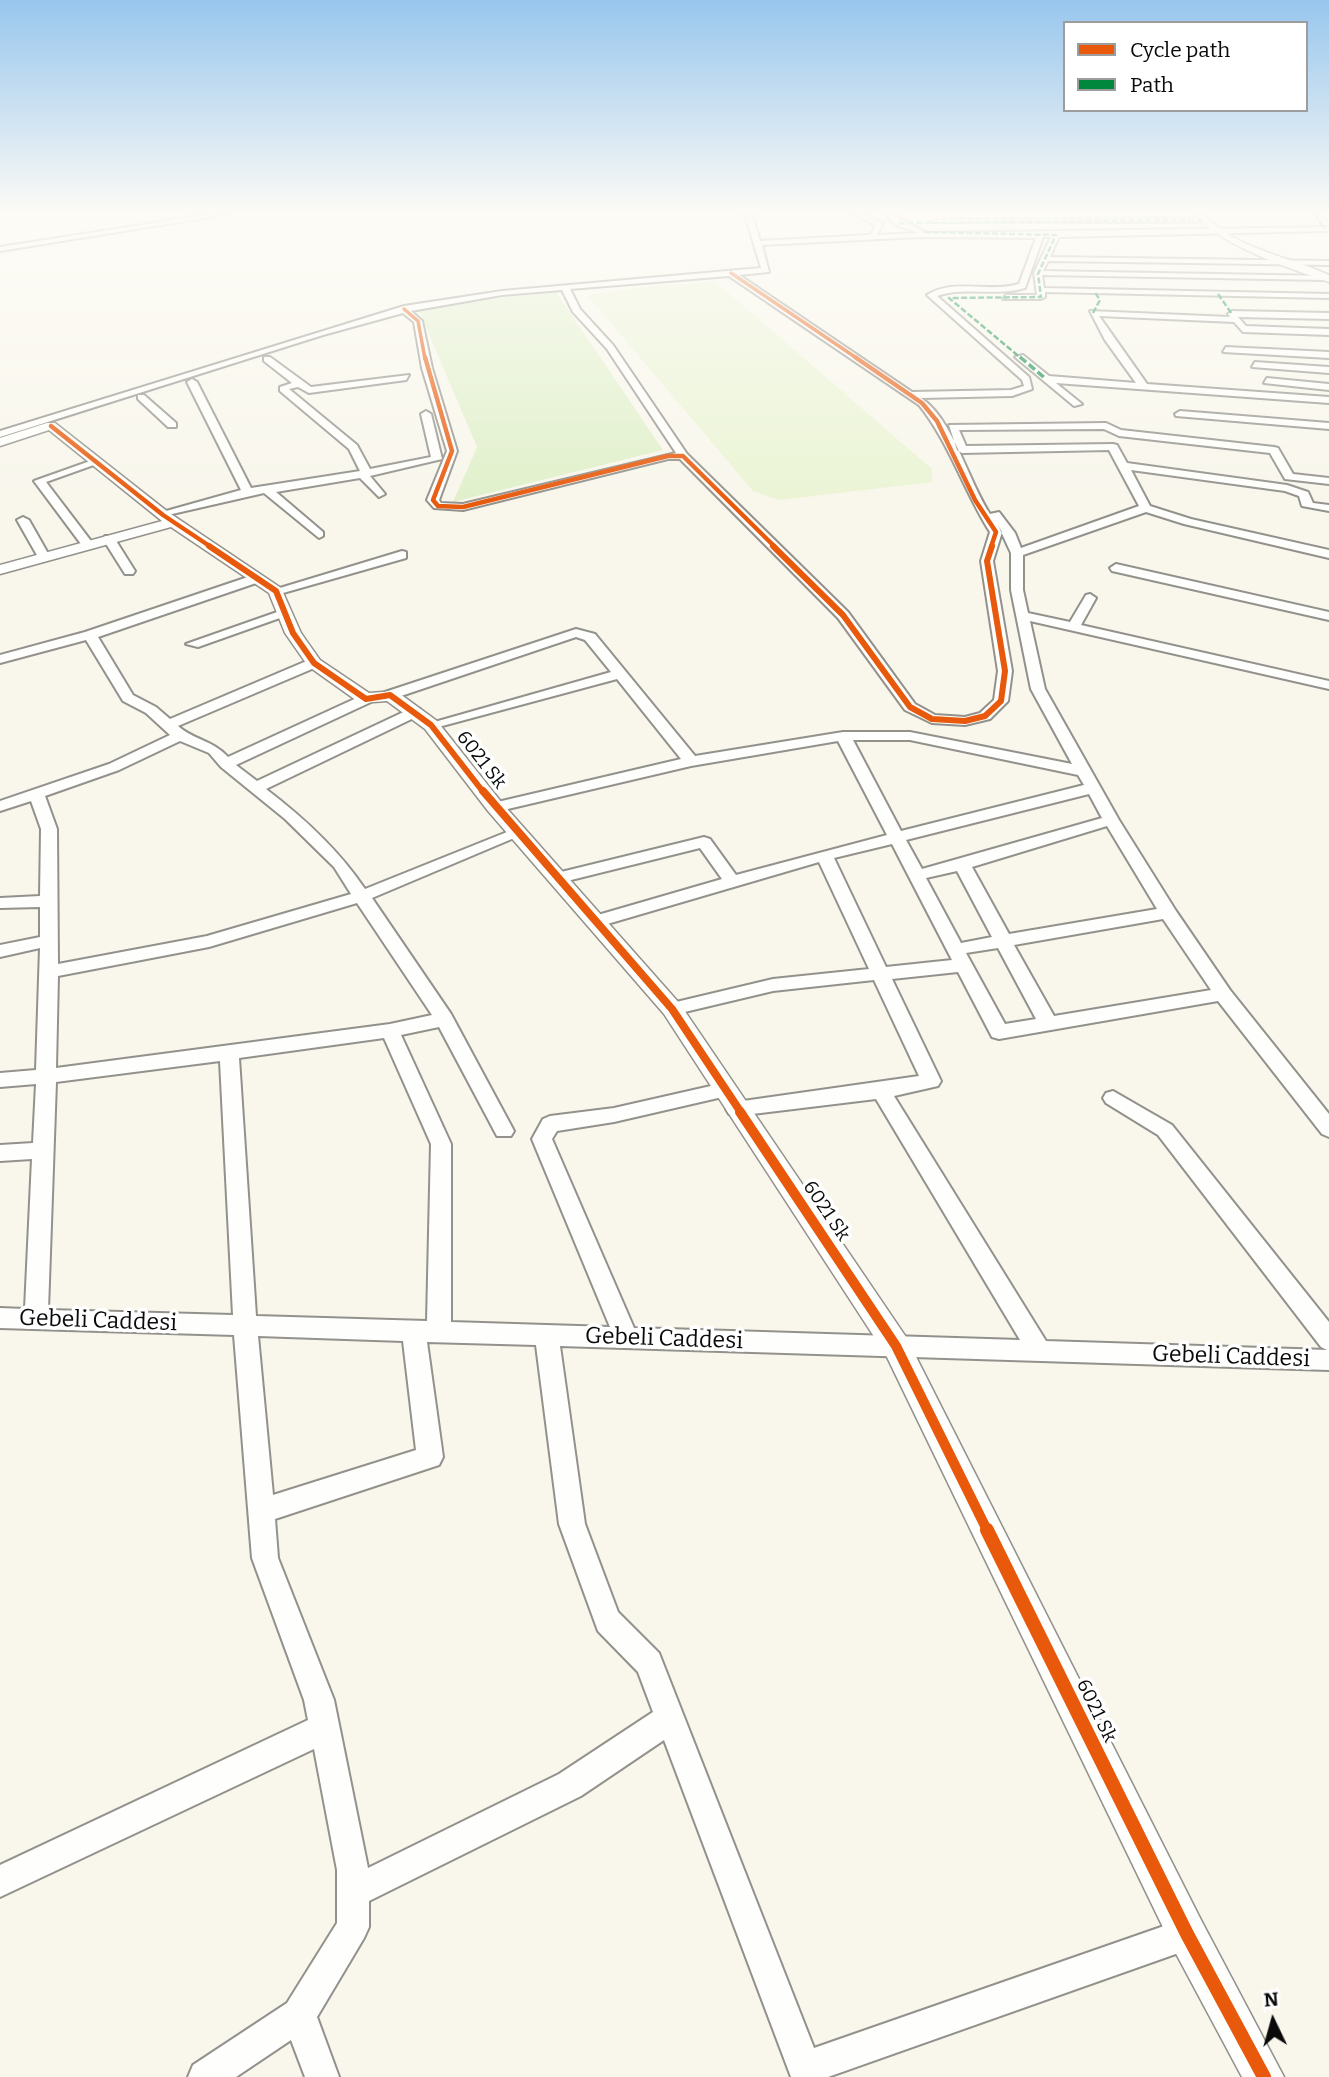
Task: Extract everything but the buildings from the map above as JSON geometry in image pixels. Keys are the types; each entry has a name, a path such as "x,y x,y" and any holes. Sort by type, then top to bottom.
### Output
{"street":[{"path":"0,434 320,333 401,311"},
{"path":"405,311 418,321 429,374 452,451 435,492 433,500 438,506 463,507 668,456 683,456"},
{"path":"577,311 610,347 683,456 843,615 909,707 932,719 976,719 995,709 1001,701 1004,671 987,561 996,531 975,500 937,421 926,407 786,311"},
{"path":"909,395 1012,393 1028,387 1027,379 949,311"},
{"path":"964,311 1077,404"},
{"path":"1231,311 1243,329 1329,332"},
{"path":"1093,313 1109,340 1145,388"},
{"path":"1093,313 1235,317 1329,316"},
{"path":"0,442 378,322"},
{"path":"1226,350 1329,355"},
{"path":"267,359 309,390 406,377"},
{"path":"1255,365 1329,370"},
{"path":"1046,379 1329,400"},
{"path":"1267,381 1329,387"},
{"path":"192,382 247,492"},
{"path":"299,384 283,389 353,447 364,474 379,494"},
{"path":"141,397 172,425"},
{"path":"0,570 109,540 247,492 364,474 437,459 426,414"},
{"path":"1180,414 1329,426"},
{"name":"6021 Sk","path":"51,426 272,595 293,633 314,663 423,719 495,807 672,1009 896,1346 1187,1934 1264,2077"},
{"path":"1329,508 1308,506 1304,494 1288,483 1274,450 1119,433 1106,426 953,427 988,506 1009,533 1017,553 1016,574 1022,615 1038,689 1111,820 1168,913 1223,994 1329,1129"},
{"path":"962,449 1113,447 1146,508"},
{"path":"88,545 39,481 97,462"},
{"path":"1124,466 1288,483 1329,481"},
{"path":"266,489 320,534"},
{"path":"1017,553 1146,508 1188,522 1329,554"},
{"path":"23,520 44,557"},
{"path":"109,540 129,571"},
{"path":"0,659 90,635 272,595 402,555"},
{"path":"1116,568 1329,616"},
{"path":"193,644 272,595"},
{"path":"1074,626 1090,598"},
{"path":"1022,615 1329,684"},
{"path":"226,764 378,697 576,633 590,637 691,761"},
{"path":"90,635 128,698 152,710 175,731 214,750 226,764 291,816 340,864 444,1020 504,1131"},
{"path":"1,803 114,767 175,731 314,663"},
{"path":"255,788 423,719 620,674"},
{"path":"495,807 691,761 843,736 910,736 1083,771"},
{"path":"843,736 999,1032 1223,994"},
{"path":"597,921 731,880 1072,795 1092,787"},
{"path":"36,794 49,829 51,940 36,1319"},
{"path":"918,875 962,866 1111,820"},
{"path":"49,972 209,942 362,896 518,833"},
{"path":"559,878 704,842 731,880"},
{"path":"626,1338 542,1139 550,1124 730,1099 881,1091 930,1081 824,855"},
{"path":"962,866 1006,942 1049,1025"},
{"path":"0,903 50,901"},
{"path":"672,1009 773,985 880,974 960,957 1006,942 1168,913"},
{"path":"0,951 51,940"},
{"path":"0,1080 229,1053 390,1031 444,1020"},
{"path":"260,1511 430,1457 426,1332 441,1144 390,1031"},
{"path":"205,2077 299,2015 353,1927 353,1870 319,1700 265,1558 245,1326 229,1053"},
{"path":"881,1091 1039,1350"},
{"path":"1113,1098 1166,1129 1327,1358"},
{"path":"0,1153 41,1150"},
{"name":"Gebeli Caddesi","path":"0,1318 1327,1358"},
{"path":"547,1336 572,1524 608,1621 649,1663 807,2073 1187,1934"},
{"path":"353,1892 570,1785 671,1718"},
{"path":"0,1881 325,1728"},
{"path":"299,2015 322,2077"}],"green space":[{"path":"419,311 569,311 663,450 453,502 477,447"},
{"path":"600,311 749,311 932,469 932,482 779,500 753,491"}],"marked path":[{"path":"964,311 1046,379"}],"cycle path":[{"path":"406,311 418,321 427,368 452,451 433,500 438,506 463,507 668,456 683,456 843,615 910,707 932,719 965,721 985,716 1001,701 1005,671 987,561 996,532 975,500 937,421 922,403 787,311"},
{"path":"51,426 163,515 276,591 293,633 314,663 366,699 390,695 431,725 495,807 672,1009 896,1346 1187,1934 1264,2077"}]}
